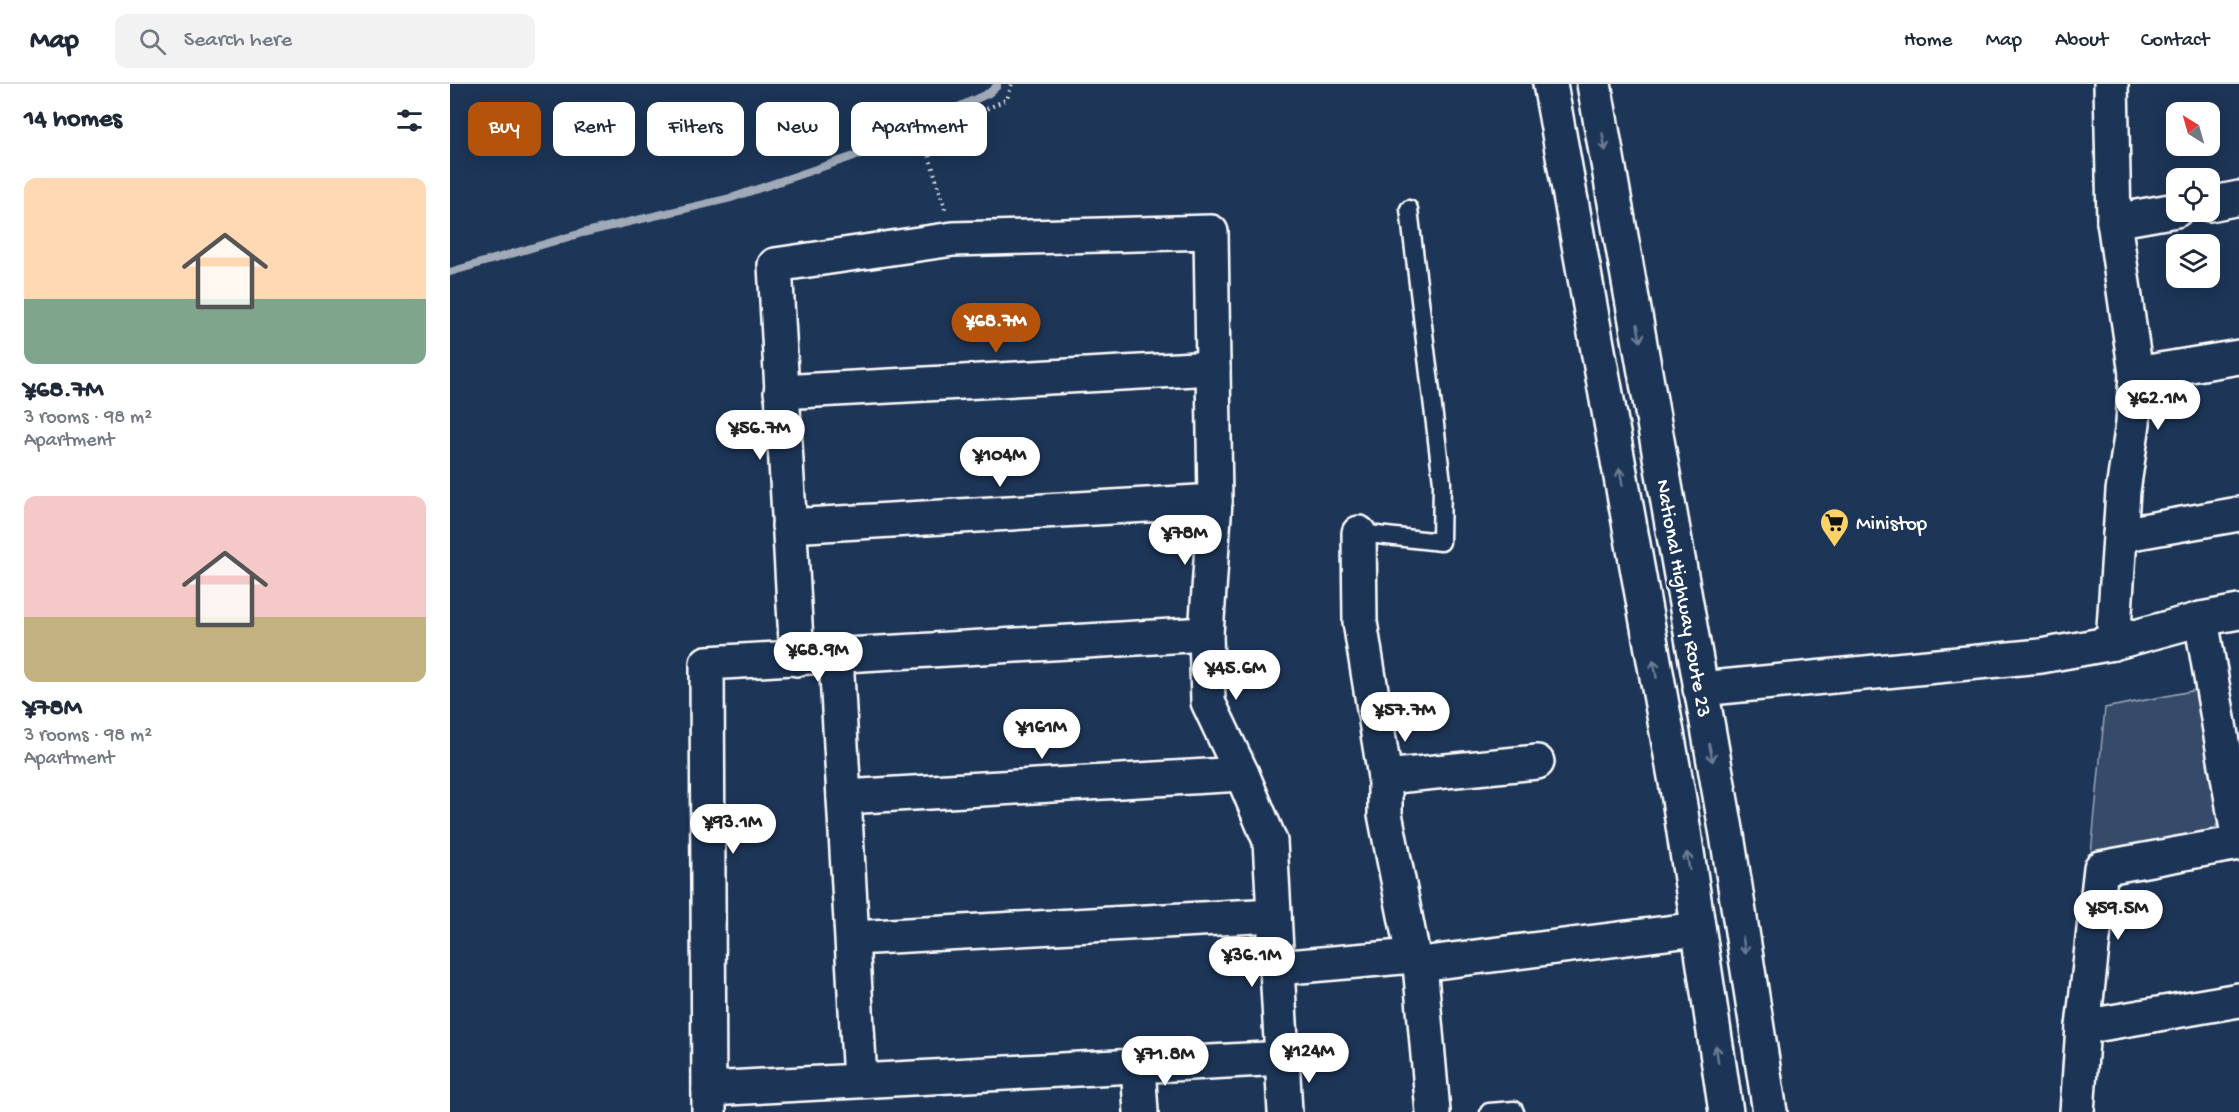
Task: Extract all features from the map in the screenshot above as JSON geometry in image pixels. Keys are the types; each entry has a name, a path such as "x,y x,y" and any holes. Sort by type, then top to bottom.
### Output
{"main road":[{"name":"National Highway Route 23","path":"1550,84 1679,799 1726,1112"},
{"name":"National Highway Route 23","path":"1594,84 1727,836 1770,1112"},
{"path":"2111,84 2115,221 2136,374 2133,423 2123,490 2113,643"},
{"path":"2220,202 2239,198"},
{"path":"2115,221 2166,212"},
{"path":"797,659 776,265 953,239 1210,232 1215,501 1206,634 1209,702 1270,841 1285,1112"},
{"path":"2136,374 2239,357"},
{"path":"781,392 1213,368"},
{"path":"789,526 1215,501"},
{"path":"2120,535 2239,514"},
{"path":"1359,533 1360,622 1385,777 1384,814 1417,960 1433,1112"},
{"path":"1700,689 2042,656 2113,643 2200,619 2239,612"},
{"path":"2077,1112 2083,1027 2101,868 2239,842 2200,619"},
{"path":"1206,634 707,663 709,1101 860,1080 1282,1058"},
{"path":"836,657 860,1080"},
{"path":"1385,777 1537,762"},
{"path":"844,797 1242,774"},
{"path":"853,938 1274,915"},
{"path":"1277,968 1417,960 1698,929"},
{"path":"2083,1027 2239,1000"},
{"path":"1138,1066 1141,1112"}],"lane":[{"path":"1359,533 1441,542 1442,482 1409,209"},
{"path":"1489,1112 1514,1110 1515,1112"}],"path":[{"path":"953,239 928,152 931,136 1007,99 1012,84"}],"shaded area":[{"path":"2197,690 2220,819 2210,837 2091,854 2105,708"}],"waterway":[{"path":"450,272 582,233 731,198 869,151 889,139 989,93 997,84"}],"place":[{"name":"Ministop","path":"1835,548"}]}
